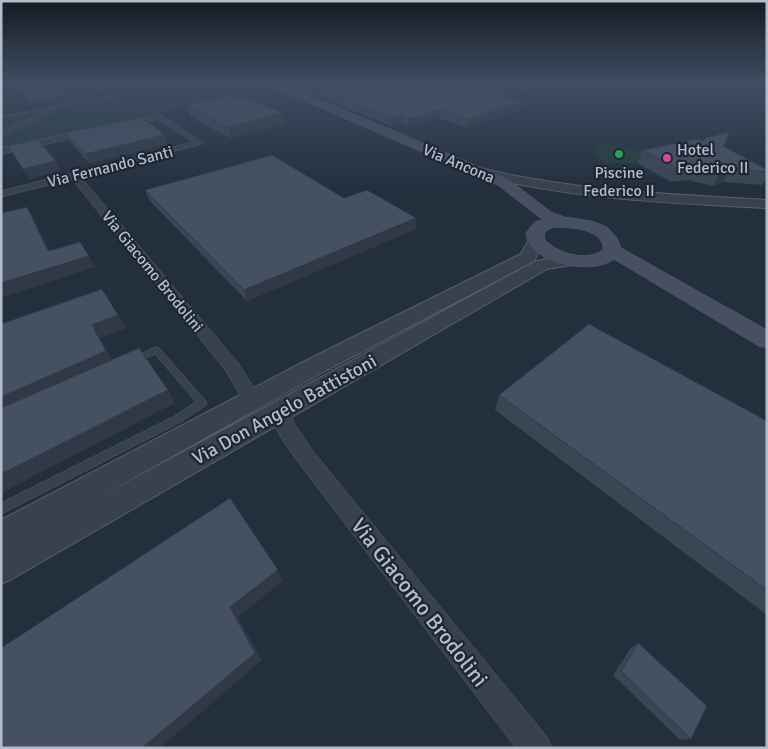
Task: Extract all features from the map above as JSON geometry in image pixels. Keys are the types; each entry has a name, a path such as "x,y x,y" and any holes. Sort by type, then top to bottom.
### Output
{"main road":[{"name":"Via Ancona","path":"340,117 493,184 512,196 531,215 536,235 548,252 642,274 721,314"},
{"name":"Via Ancona","path":"351,117 503,182 545,215 562,222"},
{"name":"Via Ancona","path":"536,235 547,224 562,222 580,224 596,229 608,237 612,250 767,340"},
{"path":"582,260 606,256 612,250"}],"street":[{"path":"1,136 40,117"},
{"name":"Via Fernando Santi","path":"112,126 155,117"},
{"name":"Via Fernando Santi","path":"1,194 200,143 160,117"},
{"path":"1,151 94,130"},
{"path":"480,172 501,178 592,192 767,204"},
{"name":"Via Giacomo Brodolini","path":"74,175 232,367 248,393 257,397"},
{"name":"Via Don Angelo Battistoni","path":"1,536 181,428 257,397 528,257 536,235"},
{"name":"Via Don Angelo Battistoni","path":"1,568 542,265 582,260"},
{"name":"Via Giacomo Brodolini","path":"272,417 275,430 305,456 536,748"}],"lane":[{"path":"1,509 181,428 202,403 156,350 122,366"}],"green space":[{"path":"1,117 34,117 1,133"},
{"path":"46,117 140,117 9,146 1,146 1,140"},
{"name":"Piscine Federico II","path":"600,143 643,152 640,163 606,163 592,153"}],"building":[{"path":"141,117 165,135 85,154 65,133"},
{"path":"209,117 267,117 228,127"},
{"path":"730,132 723,146 767,170 767,172 730,169 720,172 694,167 677,168 643,150 698,139 704,141 705,138"},
{"path":"38,140 56,161 23,169 8,146"},
{"path":"272,155 344,198 367,190 416,218 244,290 145,190"},
{"path":"27,207 48,251 80,242 89,256 1,283 1,213"},
{"path":"102,289 118,315 92,325 106,351 1,397 1,324"},
{"path":"589,324 767,421 767,590 499,395"},
{"path":"139,348 168,390 1,474 1,408"},
{"path":"230,498 278,570 230,607 255,653 142,748 1,748 1,648"},
{"path":"638,643 707,706 691,739 621,671"}],"place":[{"name":"Piscine Federico II","path":"619,154"},
{"name":"Hotel Federico II","path":"667,158"}]}
